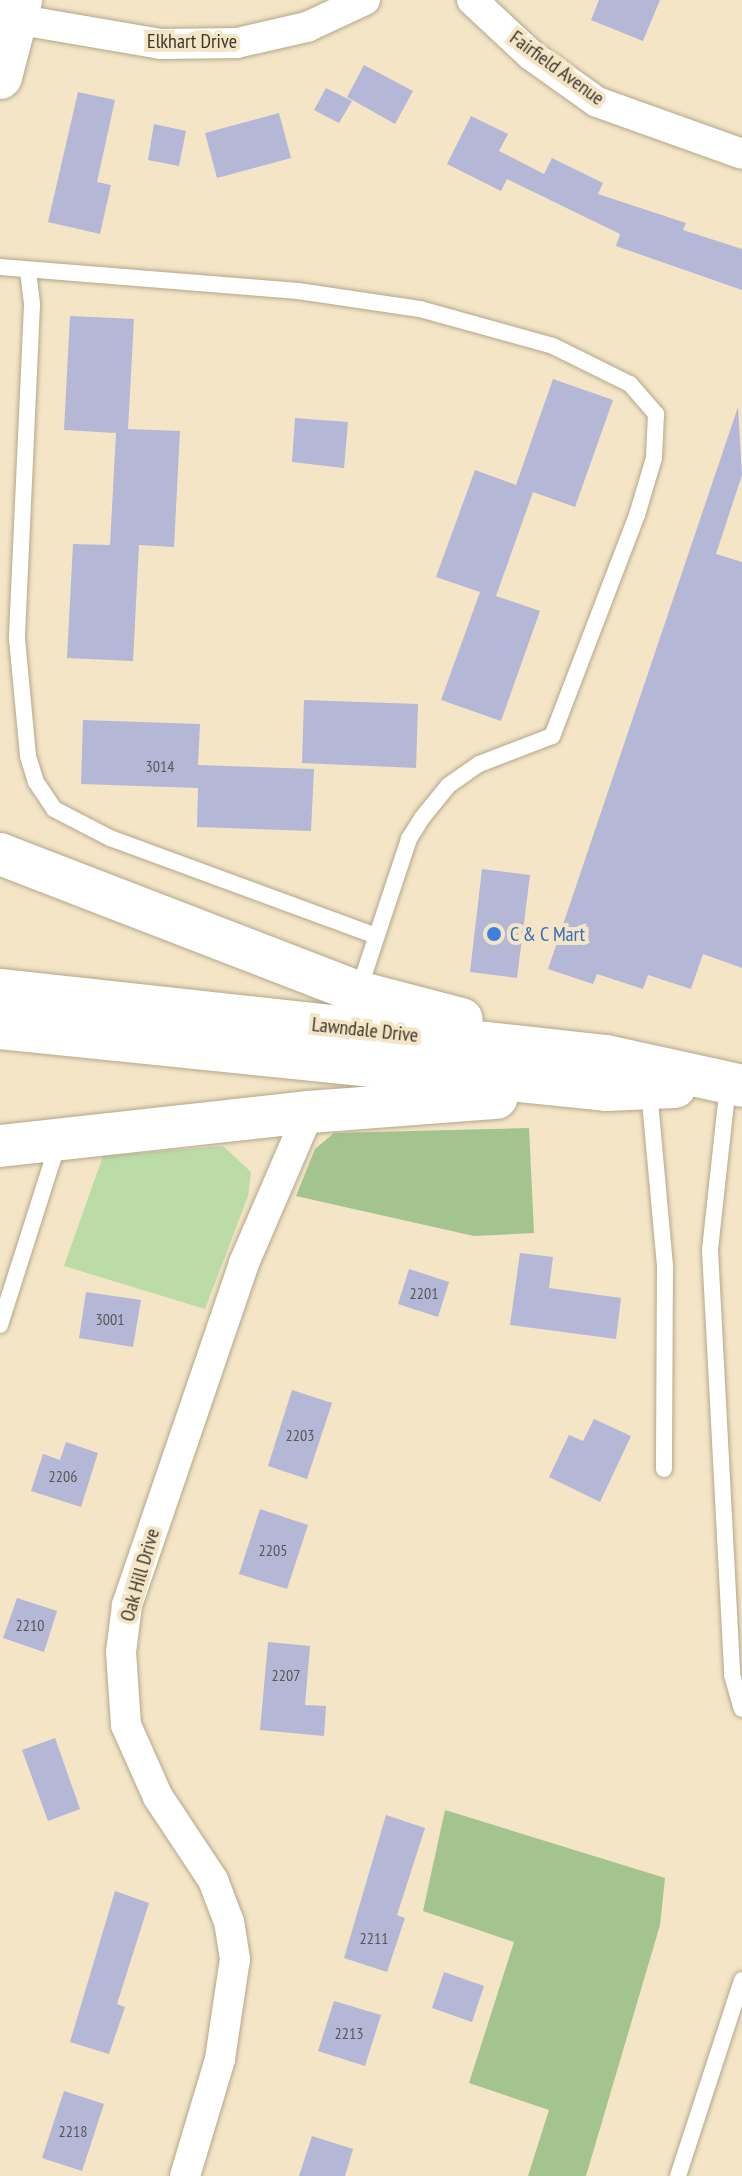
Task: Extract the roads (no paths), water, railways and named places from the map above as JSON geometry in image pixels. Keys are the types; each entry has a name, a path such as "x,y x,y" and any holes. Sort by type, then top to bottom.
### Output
{"main road":[{"path":"0,77 18,9"},
{"path":"0,854 358,992 606,1073"},
{"name":"Lawndale Drive","path":"0,990 606,1073 649,1088 735,1085"},
{"name":"Lawndale Drive","path":"0,1028 735,1085"},
{"path":"0,1146 309,1112 606,1073"}],"street":[{"name":"Elkhart Drive","path":"18,9 161,44 237,43 307,27 365,0"},
{"name":"Fairfield Avenue","path":"472,0 531,55 597,102 742,154"},
{"name":"Oak Hill Drive","path":"185,2176 220,2059 235,1959 229,1922 213,1880 158,1797 126,1725 121,1652 127,1605 228,1308 309,1112"}],"lane":[{"path":"0,267 298,291 420,309 566,351 630,384 656,414 654,458 637,515 552,736 479,764 448,786 409,839 358,992"},
{"path":"28,271 32,305 17,639 28,756 36,782 54,809 110,838 376,936"},
{"path":"735,1085 710,1250 737,1672 742,1709"},
{"path":"649,1088 665,1266 664,1469"},
{"path":"0,1325 59,1141"},
{"path":"678,2176 742,1980"}],"place":[{"name":"C & C Mart","path":"494,934"}]}
